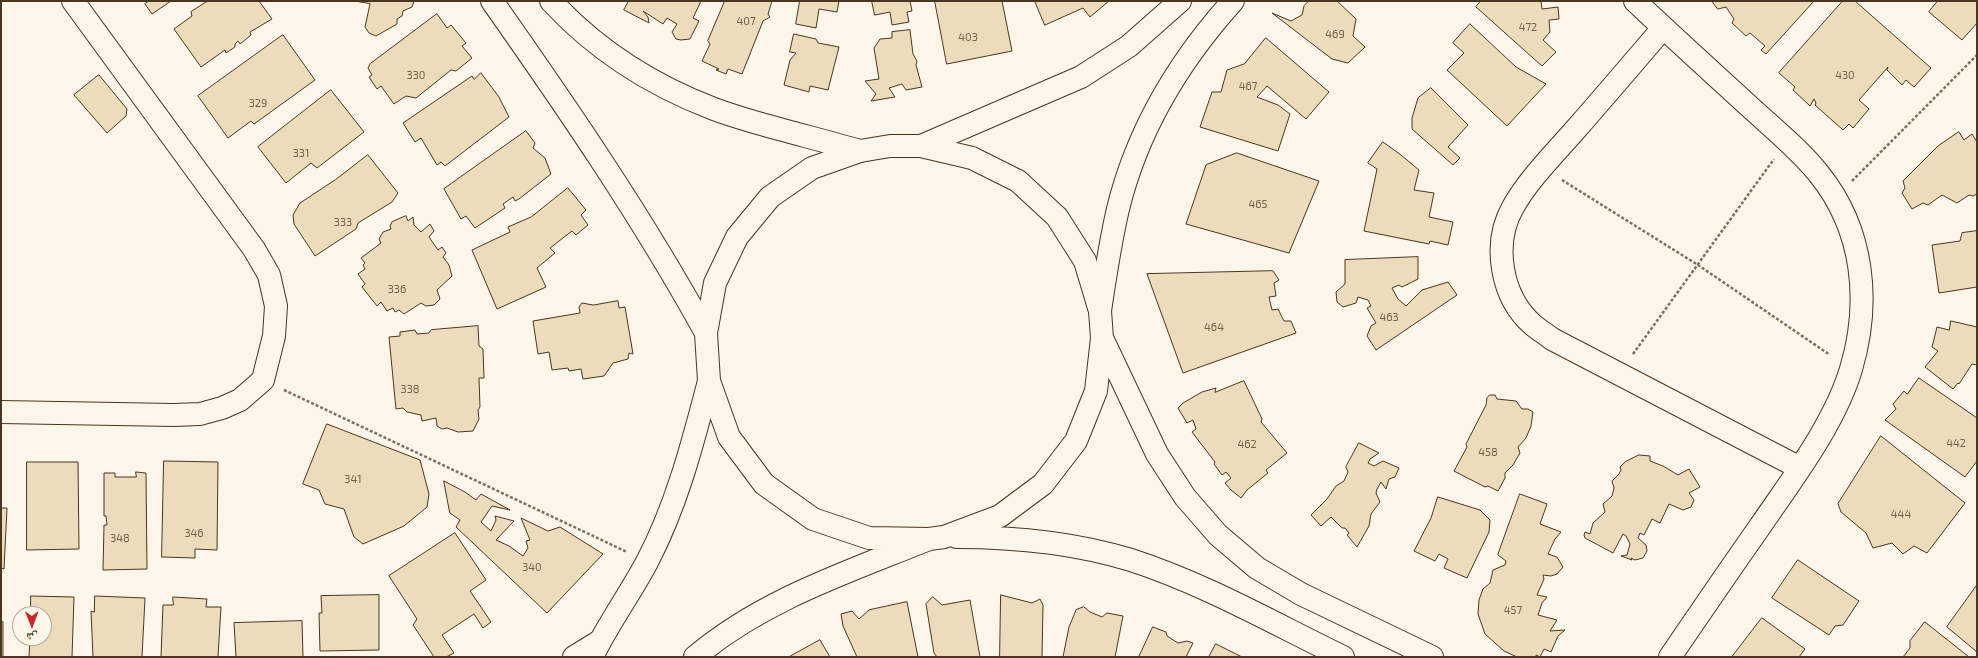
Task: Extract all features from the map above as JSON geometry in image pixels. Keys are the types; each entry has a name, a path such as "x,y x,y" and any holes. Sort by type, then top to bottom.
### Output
{"street":[{"path":"1,412 174,415 200,414 222,408 240,400 262,380 274,336 276,306 270,275 254,249 74,1"},
{"path":"492,1 630,204 670,268 706,333"},
{"path":"550,1 567,19 600,48 636,73 675,94 715,110 860,151"},
{"path":"921,146 1081,77 1129,46 1180,1"},
{"path":"1100,311 1118,209 1133,160 1154,112 1180,68 1210,26 1233,1"},
{"path":"1635,1 1788,141 1819,174 1836,197 1850,229 1861,271 1860,321 1851,369 1832,412 1800,468 1670,657"},
{"path":"1664,28 1542,168 1512,208 1504,232 1501,257 1505,282 1516,304 1532,324 1552,339 1620,373 1800,468"},
{"path":"695,657 738,625 765,609 804,590 936,538 1000,516 1043,484 1076,441 1096,392 1102,338 1100,311 1085,261 1056,216 1018,181 972,158 921,146 890,146 860,151 812,168 770,197 737,237 715,282 706,333 709,380 729,437 764,484 813,518 869,538 936,538 982,537 1042,542 1094,551 1130,560 1200,586 1343,657"},
{"path":"1102,338 1158,454 1185,497 1218,535 1257,568 1300,594 1432,657"},
{"path":"574,657 596,649 647,561 684,473 709,380"}],"path":[{"path":"1836,197 1977,55"},
{"path":"1620,373 1788,141"},
{"path":"1542,168 1698,264 1851,369"},
{"path":"262,380 647,561"}],"building":[{"path":"148,1 171,1 152,14 145,4"},
{"path":"208,1 259,1 272,19 250,32 251,35 240,44 238,41 235,44 235,47 226,53 225,50 201,67 174,29 192,16 191,12"},
{"path":"355,1 414,1 412,7 403,11 402,16 397,19 397,24 376,36 369,33 365,27 370,4"},
{"path":"629,1 701,1 693,18 699,21 690,39 676,39 672,32 677,24 667,18 663,24 643,11 648,17 649,23 624,10"},
{"path":"725,1 772,1 768,14 770,17 763,21 742,74 728,69 726,74 716,70 719,69 702,61 710,44 708,41"},
{"path":"800,1 839,1 837,12 819,9 816,28 796,24"},
{"path":"872,1 910,1 912,11 907,12 909,22 892,25 890,12 875,15"},
{"path":"935,1 1002,1 1012,51 947,64"},
{"path":"1035,1 1109,1 1090,17 1083,8 1045,25"},
{"path":"1309,1 1337,1 1356,19 1353,36 1365,47 1348,63 1332,59 1272,13 1291,21 1302,15 1304,6"},
{"path":"1481,1 1541,1 1542,9 1558,7 1559,19 1549,20 1550,32 1543,40 1556,52 1542,66 1476,7"},
{"path":"1712,1 1814,1 1766,54 1761,50 1765,46 1750,33 1746,36 1732,23 1734,19 1726,7 1718,9"},
{"path":"1843,1 1855,1 1931,68 1914,87 1906,80 1902,85 1887,70 1888,67 1859,100 1869,109 1853,128 1849,124 1843,130 1815,105 1816,103 1814,99 1810,106 1793,90 1795,87 1779,73"},
{"path":"1938,1 1977,1 1977,23 1962,40 1929,12"},
{"path":"437,14 447,28 451,25 466,43 462,46 472,58 456,71 451,70 416,98 406,96 394,104 381,86 377,89 369,77 372,75 368,68 370,64"},
{"path":"1470,24 1516,67 1546,84 1507,126 1447,70 1464,53 1453,43"},
{"path":"910,30 913,54 917,61 916,65 922,87 906,90 902,84 889,88 895,97 871,101 876,94 865,81 879,79 874,48 880,39 892,38 892,32"},
{"path":"794,34 816,39 818,43 839,47 828,90 810,86 809,92 784,85 790,60 796,53 790,52"},
{"path":"283,35 315,80 254,124 251,121 228,138 198,96"},
{"path":"1266,38 1329,92 1306,119 1267,86 1257,97 1278,105 1290,114 1278,151 1200,127 1212,92 1221,92 1227,70 1244,64"},
{"path":"481,73 499,97 509,117 445,166 441,162 437,165 421,138 415,142 403,123 472,76 474,79"},
{"path":"99,75 127,109 126,116 107,133 74,95"},
{"path":"1431,88 1468,125 1448,147 1460,158 1453,165 1412,129 1412,118 1418,98"},
{"path":"331,90 364,132 317,168 311,163 286,183 258,147"},
{"path":"526,131 535,143 533,148 545,158 551,174 519,199 515,201 513,197 503,204 505,208 475,228 466,216 461,219 444,189"},
{"path":"1959,132 1964,140 1972,134 1977,142 1977,194 1973,196 1969,195 1957,203 1942,195 1928,205 1923,203 1912,209 1902,193 1905,188 1903,181 1938,146"},
{"path":"1383,142 1419,170 1414,190 1434,193 1429,217 1453,222 1448,245 1430,241 1429,244 1364,231 1377,169 1368,163"},
{"path":"1237,153 1319,181 1289,253 1186,224 1206,165"},
{"path":"368,155 398,193 392,202 358,223 356,229 315,256 294,224 293,215 300,203 335,180"},
{"path":"568,188 586,210 581,215 588,225 576,235 572,231 550,248 555,253 537,268 546,287 497,309 472,250 510,232 508,227 531,217"},
{"path":"406,216 408,221 413,217 414,225 421,232 430,224 434,231 429,237 438,250 442,247 446,253 443,257 449,265 452,276 437,290 440,299 434,305 426,306 421,303 404,314 399,310 395,312 393,308 387,311 381,302 377,306 362,287 365,284 358,274 365,269 363,265 365,263 361,258 381,243 379,239 383,232 391,229 390,226 392,222"},
{"path":"1977,231 1977,287 1939,293 1932,245 1960,241 1962,233"},
{"path":"1418,257 1418,279 1402,287 1399,285 1392,288 1398,299 1406,306 1422,290 1448,282 1457,295 1376,350 1367,336 1371,326 1376,323 1367,308 1371,306 1368,300 1358,297 1356,303 1343,307 1337,302 1336,292 1345,284 1345,260"},
{"path":"1273,271 1279,280 1274,283 1276,296 1269,297 1272,310 1278,309 1284,321 1291,321 1296,333 1183,373 1147,274"},
{"path":"618,301 619,308 625,307 633,354 629,353 628,359 613,363 604,376 583,379 581,369 569,371 568,368 552,370 549,352 538,354 533,321 580,313 579,307 582,303 593,305"},
{"path":"1951,321 1977,327 1977,365 1972,364 1959,384 1958,383 1953,389 1925,367 1938,351 1932,347 1937,327 1949,330"},
{"path":"478,326 479,346 483,349 484,378 479,378 479,419 473,431 458,432 447,428 442,429 437,426 436,418 422,421 421,415 407,412 403,408 396,409 389,337 400,336 400,332 415,330 417,334 429,333 431,330"},
{"path":"1919,378 1977,418 1977,461 1965,477 1885,420 1896,409 1893,404 1904,391 1907,394"},
{"path":"1244,381 1262,419 1261,422 1287,453 1266,470 1268,473 1247,490 1241,498 1225,483 1231,478 1226,472 1222,475 1214,464 1215,462 1192,432 1196,429 1193,420 1187,423 1178,408 1183,403 1202,392 1216,388 1215,392"},
{"path":"1490,395 1495,395 1497,399 1516,401 1522,409 1528,409 1533,412 1531,426 1526,438 1518,447 1520,453 1513,465 1505,473 1505,478 1498,491 1488,486 1485,487 1454,471 1467,447 1466,444 1486,405 1487,398"},
{"path":"327,424 420,460 429,494 427,507 404,526 363,544 354,537 344,509 325,504 319,490 303,484"},
{"path":"1881,436 1965,503 1927,553 1914,546 1903,554 1892,543 1873,548 1866,533 1841,512 1838,504"},
{"path":"1359,443 1379,453 1370,459 1368,463 1374,466 1383,461 1399,468 1395,477 1389,479 1386,489 1381,482 1377,489 1376,493 1380,502 1371,514 1369,526 1357,547 1347,535 1349,533 1345,528 1342,528 1331,517 1321,526 1311,515 1327,499 1336,486 1344,481 1348,472 1346,467"},
{"path":"1639,455 1650,456 1650,461 1663,466 1678,475 1689,469 1700,487 1689,493 1694,500 1691,507 1683,510 1669,504 1660,523 1652,519 1644,535 1640,533 1638,538 1646,545 1647,551 1643,558 1635,560 1631,558 1632,560 1621,556 1627,555 1630,544 1626,536 1623,534 1613,553 1585,538 1584,535 1585,532 1590,534 1593,523 1605,512 1603,504 1612,496 1614,488 1612,481 1619,474 1621,470 1620,467 1625,462"},
{"path":"164,461 218,462 217,550 195,549 195,558 162,557"},
{"path":"27,462 78,462 79,549 27,550"},
{"path":"136,472 146,473 147,569 103,570 104,525 107,525 106,516 104,516 104,473 115,473 115,477 136,477"},
{"path":"444,481 465,492 476,500 481,494 510,510 492,506 481,522 491,531 496,520 495,516 514,521 496,540 509,546 523,556 528,548 526,541 530,540 521,518 548,531 560,527 603,554 547,613 456,527 460,520 450,513"},
{"path":"1520,494 1547,504 1540,524 1561,532 1555,539 1548,554 1557,557 1563,567 1557,574 1551,576 1543,575 1544,579 1537,595 1547,597 1542,603 1538,615 1557,620 1550,631 1565,630 1558,636 1551,652 1544,649 1540,657 1536,655 1536,657 1517,657 1504,651 1485,634 1478,614 1479,600 1483,589 1490,583 1493,570 1505,565 1506,561 1498,555"},
{"path":"1438,497 1480,510 1490,520 1489,532 1467,578 1444,568 1448,559 1439,554 1435,561 1414,551 1431,518"},
{"path":"1,508 7,508 4,569 1,568"},
{"path":"455,533 486,580 470,591 491,622 483,628 474,614 442,635 454,653 446,657 434,657 413,625 417,619 389,576"},
{"path":"1798,560 1859,601 1843,625 1835,626 1829,635 1772,598"},
{"path":"1977,585 1977,652 1947,627"},
{"path":"379,595 379,650 320,651 319,613 322,613 321,596"},
{"path":"1001,595 1032,603 1040,599 1043,605 1042,657 1000,657"},
{"path":"31,596 74,597 72,657 29,657 30,646 52,646 52,606 31,606"},
{"path":"95,596 145,598 142,657 93,657 91,611 94,612"},
{"path":"173,597 207,599 206,607 221,607 218,657 161,657 163,605 173,605"},
{"path":"933,597 942,605 970,600 980,657 937,657 934,653 926,604"},
{"path":"907,602 918,657 857,657 843,626 841,614 852,611 859,619 869,610"},
{"path":"1084,607 1090,612 1102,617 1107,613 1123,616 1115,657 1063,657 1069,627 1076,610"},
{"path":"1762,618 1805,649 1799,657 1732,657"},
{"path":"302,621 303,657 236,657 234,623"},
{"path":"3,622 3,657 1,657 1,623"},
{"path":"1925,622 1969,657 1903,657 1910,648 1910,641"},
{"path":"1153,627 1166,632 1167,636 1178,643 1187,641 1193,643 1186,657 1139,657"},
{"path":"820,640 830,657 789,657"},
{"path":"1216,644 1242,657 1209,657"}]}
